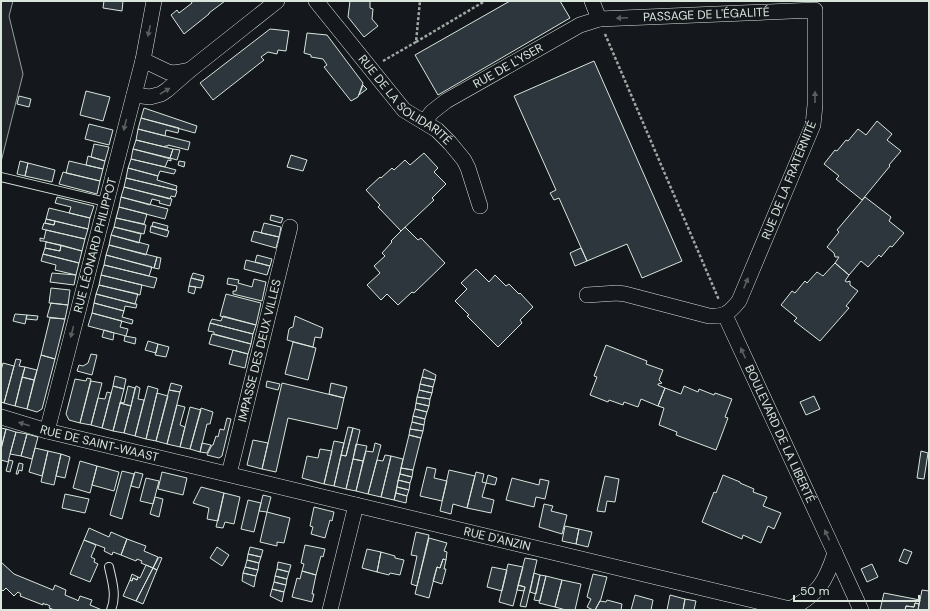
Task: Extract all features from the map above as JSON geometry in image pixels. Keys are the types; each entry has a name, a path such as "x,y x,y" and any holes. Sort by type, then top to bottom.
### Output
{"street":[{"name":"RUE LÉONARD PHILIPPOT","path":"47,430 143,60 154,1"},
{"path":"134,95 150,97 161,94 277,1"},
{"name":"RUE DE LA SOLIDARITÉ","path":"316,1 404,110 437,130 464,160 472,178 480,206"},
{"path":"592,1 599,19"},
{"name":"PASSAGE DE L'ÉGALITÉ","path":"599,19 814,10"},
{"name":"RUE DE LA FRATERNITÉ","path":"725,315 731,311 739,301 813,125 815,105 814,10"},
{"name":"RUE DE L'YSER","path":"424,122 432,112 446,101 580,25 599,19"},
{"path":"143,60 168,72 177,73 190,70"},
{"name":"IMPASSE DES DEUX VILLES","path":"229,474 290,227"},
{"path":"587,295 617,293 625,294 701,315 725,315"},
{"name":"BOULEVARD DE LA LIBERTÉ","path":"725,315 861,610"},
{"name":"RUE DE SAINT-WAAST","path":"1,417 47,430 200,467"},
{"name":"RUE D'ANZIN","path":"200,467 356,506 792,610"},
{"path":"330,610 356,506"},
{"path":"792,610 817,590 827,575 835,553"}],"lane":[{"path":"1,177 106,202"},
{"path":"109,567 114,589 113,606 111,610"}],"path":[{"path":"416,42 420,1"},
{"path":"371,68 485,1"},
{"path":"599,19 725,315"}],"shaded area":[{"path":"1,1 13,1 9,16 23,74 1,162"}],"building":[{"path":"104,1 123,1 122,11 103,8"},
{"path":"191,1 225,1 184,34 171,15 177,10 179,13 192,3"},
{"path":"350,1 370,1 370,8 373,9 372,19 378,26 364,37 348,17"},
{"path":"510,1 560,1 570,18 438,95 415,55"},
{"path":"270,29 289,31 286,51 278,50 277,54 268,52 261,57 264,60 213,100 200,83"},
{"path":"307,33 327,35 363,83 358,97 351,101 324,67 327,65 323,59 311,57 311,55 304,53"},
{"path":"594,61 682,261 642,278 627,244 587,261 559,198 554,200 550,193 556,190 514,96"},
{"path":"363,85 367,89 359,95"},
{"path":"86,91 110,97 103,121 80,115"},
{"path":"19,96 31,99 29,107 17,104"},
{"path":"144,108 197,126 195,133 141,118"},
{"path":"141,118 179,128 178,133 166,130 165,136 138,129"},
{"path":"877,121 892,134 887,140 901,151 862,200 836,179 839,176 824,164 835,150 837,151 846,140 848,141 858,129 866,135"},
{"path":"89,124 113,130 109,145 85,139"},
{"path":"138,129 190,142 188,150 168,145 165,147 136,140"},
{"path":"136,140 173,149 170,158 133,149"},
{"path":"94,144 109,147 105,161 91,157"},
{"path":"133,149 171,159 171,161 168,160 165,167 131,159"},
{"path":"173,149 180,150 177,160 170,158"},
{"path":"424,153 438,168 434,172 446,184 432,198 434,200 401,231 378,207 380,205 366,190 392,168 394,170 405,160 410,165"},
{"path":"291,155 307,160 303,171 287,167"},
{"path":"88,156 105,161 103,169 86,165"},
{"path":"131,159 176,170 174,174 160,171 158,176 128,168"},
{"path":"20,161 28,163 25,176 17,174"},
{"path":"69,161 103,169 100,181 66,173"},
{"path":"179,161 185,162 184,167 178,165"},
{"path":"28,163 55,170 52,182 25,176"},
{"path":"128,168 158,176 157,180 177,186 176,190 126,178"},
{"path":"63,172 100,181 97,194 59,184"},
{"path":"126,178 177,191 175,197 171,196 170,199 124,187"},
{"path":"124,187 172,199 170,206 152,199 150,205 121,197"},
{"path":"57,197 94,206 90,218 69,213 71,207 55,203"},
{"path":"121,197 168,209 165,219 119,207"},
{"path":"865,197 891,217 889,221 904,233 892,247 890,246 881,257 879,255 868,267 861,261 849,275 835,263 839,257 835,257 834,253 827,247 839,232 837,230"},
{"path":"119,207 147,214 144,224 116,218"},
{"path":"49,208 90,218 88,229 46,219"},
{"path":"271,215 283,218 281,223 270,220"},
{"path":"116,218 146,225 144,234 114,227"},
{"path":"46,219 55,221 54,225 45,223"},
{"path":"55,221 88,229 85,239 42,229 44,223 54,225"},
{"path":"153,222 168,226 167,230 152,226"},
{"path":"264,223 281,227 279,237 261,233"},
{"path":"151,226 169,231 167,237 150,232"},
{"path":"114,227 141,234 139,243 111,235"},
{"path":"405,227 418,240 421,238 445,263 414,293 412,292 398,305 387,294 381,300 367,285 380,273 374,266 385,256 382,253 392,242 391,241"},
{"path":"46,230 85,239 82,251 40,241 40,238 44,239"},
{"path":"254,231 279,237 276,248 251,241"},
{"path":"111,235 149,245 146,255 109,245"},
{"path":"46,242 61,245 60,251 45,248"},
{"path":"61,245 82,251 79,263 43,254 45,248 60,251"},
{"path":"109,245 157,257 154,268 106,255"},
{"path":"581,248 587,261 575,266 570,253"},
{"path":"43,254 79,263 76,275 55,270 56,265 41,261"},
{"path":"106,255 152,267 149,276 104,265"},
{"path":"257,255 272,259 270,266 255,262"},
{"path":"157,257 161,258 159,269 154,268"},
{"path":"246,260 270,266 267,275 244,269"},
{"path":"835,263 849,275 845,281 850,281 850,285 858,291 846,306 849,308 820,341 794,321 797,318 781,305 792,291 795,293 805,281 807,283 817,272 823,276"},
{"path":"104,265 157,278 154,288 101,275"},
{"path":"476,269 489,282 495,275 506,286 509,284 533,307 520,320 522,323 498,347 467,316 469,315 455,301 467,289 461,283"},
{"path":"52,273 76,275 74,285 50,282"},
{"path":"193,273 204,276 203,281 191,278"},
{"path":"101,275 142,285 140,295 99,285"},
{"path":"191,278 203,281 201,288 189,286"},
{"path":"228,278 239,280 238,283 252,287 254,279 266,282 262,301 233,294 233,291 236,291 237,286 227,284"},
{"path":"99,285 138,294 135,304 96,294"},
{"path":"189,286 196,287 194,294 188,292"},
{"path":"51,288 70,290 68,305 49,303"},
{"path":"96,294 137,304 136,308 125,306 124,311 94,303"},
{"path":"226,294 261,303 256,325 220,316"},
{"path":"51,303 68,305 65,319 47,317"},
{"path":"94,303 124,311 122,317 133,320 132,324 92,313"},
{"path":"92,313 122,321 120,327 128,329 126,336 88,326"},
{"path":"15,314 27,315 25,324 13,321"},
{"path":"27,315 38,316 37,320 26,319"},
{"path":"223,316 256,325 253,334 210,323 212,319 221,321"},
{"path":"295,316 323,328 321,338 315,337 313,347 287,340 289,329 293,327"},
{"path":"50,318 65,319 55,359 41,355"},
{"path":"210,323 253,334 251,344 208,331"},
{"path":"104,330 114,333 113,340 102,337"},
{"path":"212,334 251,344 248,354 209,344"},
{"path":"125,336 136,338 135,344 124,341"},
{"path":"148,341 158,344 156,353 145,350"},
{"path":"293,342 316,348 308,380 285,374"},
{"path":"158,344 169,347 166,357 155,355"},
{"path":"606,345 647,361 646,364 663,370 659,380 662,383 658,385 665,388 658,406 641,399 638,407 624,402 623,405 609,400 608,402 590,395 597,377 594,376"},
{"path":"233,350 248,354 245,368 229,364"},
{"path":"91,354 97,355 92,375 77,371 79,365 83,366 88,363"},
{"path":"41,355 55,359 42,409 37,412 27,409"},
{"path":"16,359 21,360 19,366 25,367 15,406 4,403"},
{"path":"3,363 14,366 4,403 1,402 1,370"},
{"path":"25,367 37,370 34,380 22,377"},
{"path":"424,369 436,375 435,380 422,377"},
{"path":"115,376 126,379 124,389 113,386"},
{"path":"22,377 34,380 27,409 15,406"},
{"path":"422,377 435,380 433,387 420,384"},
{"path":"87,378 91,379 80,423 69,420 66,414 75,379 86,381"},
{"path":"91,381 102,383 91,425 80,423"},
{"path":"267,381 280,384 278,390 266,387"},
{"path":"171,383 182,386 180,392 169,390"},
{"path":"282,383 344,398 337,429 288,418 276,472 262,469"},
{"path":"331,383 347,387 344,398 329,394"},
{"path":"420,384 433,387 432,393 419,390"},
{"path":"113,386 124,389 113,431 102,428"},
{"path":"128,386 135,388 131,406 120,403 124,403"},
{"path":"136,386 140,388 138,399 144,400 135,436 124,433"},
{"path":"148,386 158,389 146,439 135,436"},
{"path":"684,386 698,392 699,389 714,395 715,393 732,399 725,417 728,418 716,450 676,435 677,432 659,425 664,408 658,406 665,388 681,394"},
{"path":"169,390 180,392 167,444 156,441"},
{"path":"419,390 432,393 430,399 417,397"},
{"path":"107,392 111,393 102,428 91,425 98,398 105,399"},
{"path":"157,393 168,396 156,441 146,439"},
{"path":"814,396 820,409 806,415 800,402"},
{"path":"417,397 430,399 429,406 416,403"},
{"path":"120,403 131,406 124,433 113,431"},
{"path":"416,403 429,406 427,412 415,409"},
{"path":"177,405 185,407 180,425 185,427 180,447 167,444"},
{"path":"190,407 201,410 190,449 180,447"},
{"path":"201,408 213,412 210,424 207,424 200,452 190,449"},
{"path":"415,409 427,412 425,419 413,416"},
{"path":"413,416 425,419 424,425 412,422"},
{"path":"227,418 231,419 222,456 219,458 207,455 216,436 218,437 220,429 224,430"},
{"path":"412,422 424,425 423,431 410,429"},
{"path":"348,427 353,428 346,456 341,455"},
{"path":"1,428 6,429 1,449"},
{"path":"353,428 360,430 346,489 334,486 341,455 346,456"},
{"path":"6,429 16,432 8,462 1,460 1,449"},
{"path":"410,429 423,431 421,438 409,435"},
{"path":"16,432 27,434 21,456 10,454"},
{"path":"27,434 38,437 32,459 21,456"},
{"path":"409,435 421,438 413,470 401,468"},
{"path":"253,440 268,443 262,469 247,465"},
{"path":"334,441 344,443 334,486 324,484"},
{"path":"202,443 211,445 207,453 200,452"},
{"path":"375,443 381,445 368,494 356,491 366,451 373,452"},
{"path":"356,444 367,446 363,461 353,459"},
{"path":"35,448 48,451 42,476 29,472"},
{"path":"320,449 332,451 324,484 302,478 307,456 318,458"},
{"path":"48,451 61,454 54,485 41,482"},
{"path":"921,451 928,453 924,479 917,478"},
{"path":"61,454 70,457 65,478 56,476"},
{"path":"385,455 391,456 381,497 368,494 377,460 383,461"},
{"path":"391,456 403,459 394,500 381,497"},
{"path":"353,459 363,461 356,491 346,489"},
{"path":"9,460 13,461 10,472 6,471"},
{"path":"80,461 97,466 90,493 73,488"},
{"path":"19,463 23,464 22,471 19,470 18,474 16,474"},
{"path":"97,466 119,472 114,491 92,485"},
{"path":"427,467 436,469 434,478 447,481 442,501 420,496"},
{"path":"401,468 413,470 412,477 400,474"},
{"path":"449,470 475,476 467,508 453,504 451,514 440,511"},
{"path":"122,471 134,474 122,519 110,515"},
{"path":"135,472 143,474 139,488 131,486"},
{"path":"162,472 187,478 183,495 158,489"},
{"path":"476,472 484,474 482,482 486,483 482,497 494,500 491,513 467,508"},
{"path":"400,474 412,477 410,483 398,480"},
{"path":"488,475 497,478 495,485 486,483"},
{"path":"723,475 754,489 753,492 767,497 763,506 781,513 774,529 768,526 761,543 743,535 742,539 702,522 714,492 716,493"},
{"path":"605,476 619,479 615,502 607,501 605,512 597,511"},
{"path":"146,478 159,481 153,504 140,501"},
{"path":"512,478 539,485 540,479 549,481 545,499 536,497 534,507 506,500"},
{"path":"398,480 410,483 409,490 397,487"},
{"path":"201,487 224,493 218,521 207,519 209,508 193,503"},
{"path":"397,487 409,490 407,496 396,493"},
{"path":"224,493 240,497 234,524 225,522 223,528 216,527"},
{"path":"396,493 407,496 406,503 394,500"},
{"path":"65,494 89,499 85,513 62,508"},
{"path":"263,495 271,497 267,512 259,511"},
{"path":"155,497 163,499 159,517 150,514"},
{"path":"248,500 261,503 254,532 241,529"},
{"path":"544,504 553,506 551,511 567,515 562,534 539,527"},
{"path":"314,507 334,512 325,538 311,534 313,527 310,526"},
{"path":"267,512 290,518 284,543 277,542 277,546 260,542"},
{"path":"565,526 579,529 576,544 562,541"},
{"path":"89,528 109,537 111,532 127,539 121,555 113,552 112,555 104,551 105,548 84,540"},
{"path":"579,529 592,532 588,547 576,544"},
{"path":"416,532 429,535 417,586 411,584 417,556 411,555"},
{"path":"429,538 447,543 444,551 447,552 446,560 443,559 440,568 437,567 429,598 415,594"},
{"path":"127,539 146,546 144,551 158,557 153,568 141,563 142,561 137,559 136,561 121,555"},
{"path":"84,540 96,545 91,557 95,559 94,562 98,564 90,582 70,574"},
{"path":"305,545 325,549 323,557 321,556 316,575 302,571 304,564 301,563"},
{"path":"217,547 229,555 222,566 210,558"},
{"path":"250,547 263,550 261,557 248,554"},
{"path":"367,549 381,552 377,572 362,568"},
{"path":"904,549 912,552 907,564 899,561"},
{"path":"381,552 404,560 400,575 390,573 389,575 377,572"},
{"path":"248,554 261,557 259,563 247,560"},
{"path":"159,557 162,558 157,570 153,568"},
{"path":"525,558 537,560 526,607 520,606 525,587 518,585"},
{"path":"443,559 446,560 444,569 446,569 442,584 433,581 437,567 440,568"},
{"path":"247,560 259,563 258,570 245,567"},
{"path":"1,562 14,574 53,590 55,585 66,590 65,595 78,601 80,596 92,600 90,605 102,610 55,610 49,608 50,606 46,604 43,603 43,605 20,596 21,594 18,592 14,596 6,588 3,591 1,589"},
{"path":"278,562 291,565 289,572 277,569"},
{"path":"508,564 523,567 513,606 499,602"},
{"path":"872,564 878,577 867,582 861,569"},
{"path":"146,565 153,568 136,601 123,596 130,580 132,581 133,578 137,580 138,577 140,578"},
{"path":"245,567 258,570 256,576 243,573"},
{"path":"492,567 507,570 502,591 487,587"},
{"path":"153,568 157,570 143,604 136,601"},
{"path":"277,569 289,572 287,579 275,576"},
{"path":"302,571 316,575 312,602 292,597 297,578 300,579"},
{"path":"243,573 256,576 254,587 242,581"},
{"path":"534,573 540,575 536,594 530,592"},
{"path":"132,574 138,577 137,580 133,578 132,581 130,580"},
{"path":"593,574 607,577 601,599 595,610 587,607 591,599 587,597"},
{"path":"540,575 546,576 540,601 534,600"},
{"path":"275,576 287,579 286,585 274,582"},
{"path":"546,576 562,580 555,607 539,603"},
{"path":"562,580 581,584 575,610 566,610 555,607"},
{"path":"274,582 286,585 284,592 272,589"},
{"path":"518,585 525,587 524,591 517,590"},
{"path":"272,589 284,592 282,602 270,596"},
{"path":"922,590 929,591 929,610 918,610"},
{"path":"884,593 920,600 919,604 915,603 914,607 906,606 905,610 880,610"},
{"path":"635,595 653,600 651,610 631,610"},
{"path":"670,595 685,599 683,610 667,610"},
{"path":"685,599 696,601 694,610 683,610"},
{"path":"607,600 622,604 621,610 595,610 600,601 606,602"},
{"path":"915,603 919,604 918,610 905,610 906,606 914,607"}]}
